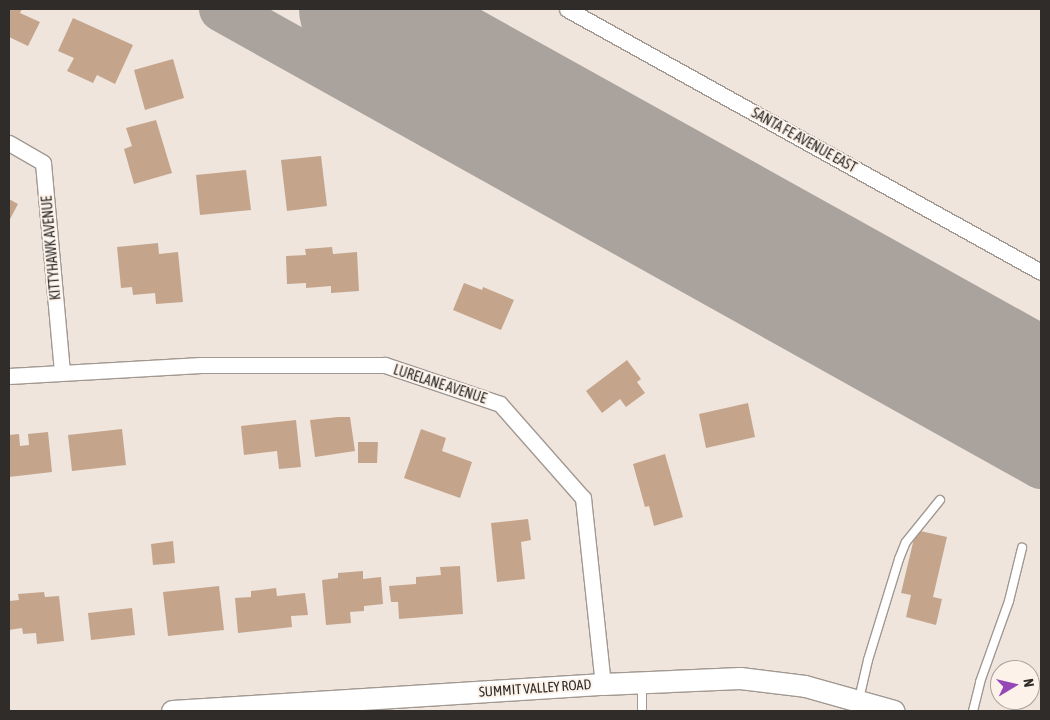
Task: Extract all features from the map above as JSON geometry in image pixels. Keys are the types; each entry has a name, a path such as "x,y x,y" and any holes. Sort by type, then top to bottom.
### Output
{"main road":[{"name":"SUMMIT VALLEY ROAD","path":"172,711 603,684 740,678 805,686 894,711"}],"street":[{"name":"SANTA FE AVENUE EAST","path":"567,9 1041,272"},
{"name":"KITTYHAWK AVENUE","path":"9,143 43,163 62,372"},
{"name":"LURELANE AVENUE","path":"9,376 201,366 385,365 500,404 582,498 603,684"}],"lane":[{"path":"859,701 868,660 899,559 911,536 940,500"},
{"path":"973,711 980,682 1009,601 1022,548"},
{"path":"642,683 642,711"}],"building":[{"path":"9,9 22,9 20,13 40,22 28,46 9,37"},
{"path":"73,18 133,45 115,84 97,75 93,83 67,71 74,58 58,51"},
{"path":"173,59 184,98 145,110 134,70"},
{"path":"156,120 172,173 134,184 124,149 132,146 126,128"},
{"path":"321,156 327,206 287,211 281,160"},
{"path":"246,170 251,210 200,215 196,175"},
{"path":"9,199 18,204 9,221"},
{"path":"158,243 159,254 178,252 183,302 156,304 155,293 133,295 132,287 121,288 117,247"},
{"path":"332,247 333,254 357,252 359,291 331,293 331,286 306,288 306,283 287,284 286,256 306,255 305,249"},
{"path":"464,283 482,290 483,287 514,300 501,330 453,310"},
{"path":"627,360 641,379 637,382 645,393 626,407 620,399 602,413 586,391"},
{"path":"748,403 755,437 706,448 699,414"},
{"path":"350,417 355,451 315,457 310,420"},
{"path":"296,420 301,467 279,469 277,451 244,455 241,426"},
{"path":"122,429 126,465 72,471 68,435"},
{"path":"421,429 446,438 442,451 472,462 460,498 404,478"},
{"path":"48,432 52,472 9,477 9,435 19,434 20,446 29,445 28,434"},
{"path":"358,442 378,442 377,463 358,463"},
{"path":"665,454 683,517 654,526 649,506 645,507 633,464"},
{"path":"528,519 531,540 521,542 525,579 497,582 491,523"},
{"path":"916,530 947,537 933,597 942,599 936,625 906,617 911,595 901,593"},
{"path":"173,541 175,563 153,565 151,544"},
{"path":"460,566 463,614 399,619 398,602 391,602 389,586 416,584 416,577 441,575 440,567"},
{"path":"363,571 363,579 381,577 383,604 364,606 364,611 350,612 351,623 326,625 322,580 338,578 338,573"},
{"path":"219,586 224,630 168,636 163,592"},
{"path":"276,588 277,596 305,593 308,615 291,616 292,627 238,633 235,598 251,597 251,591"},
{"path":"44,592 45,597 59,596 64,641 37,644 36,633 23,634 22,628 9,630 9,601 19,600 18,594"},
{"path":"132,608 135,635 91,640 88,613"}],"taxiway":[{"path":"222,9 1041,466"},
{"path":"432,126 464,68"}],"runway":[{"path":"358,9 1041,389"}]}
